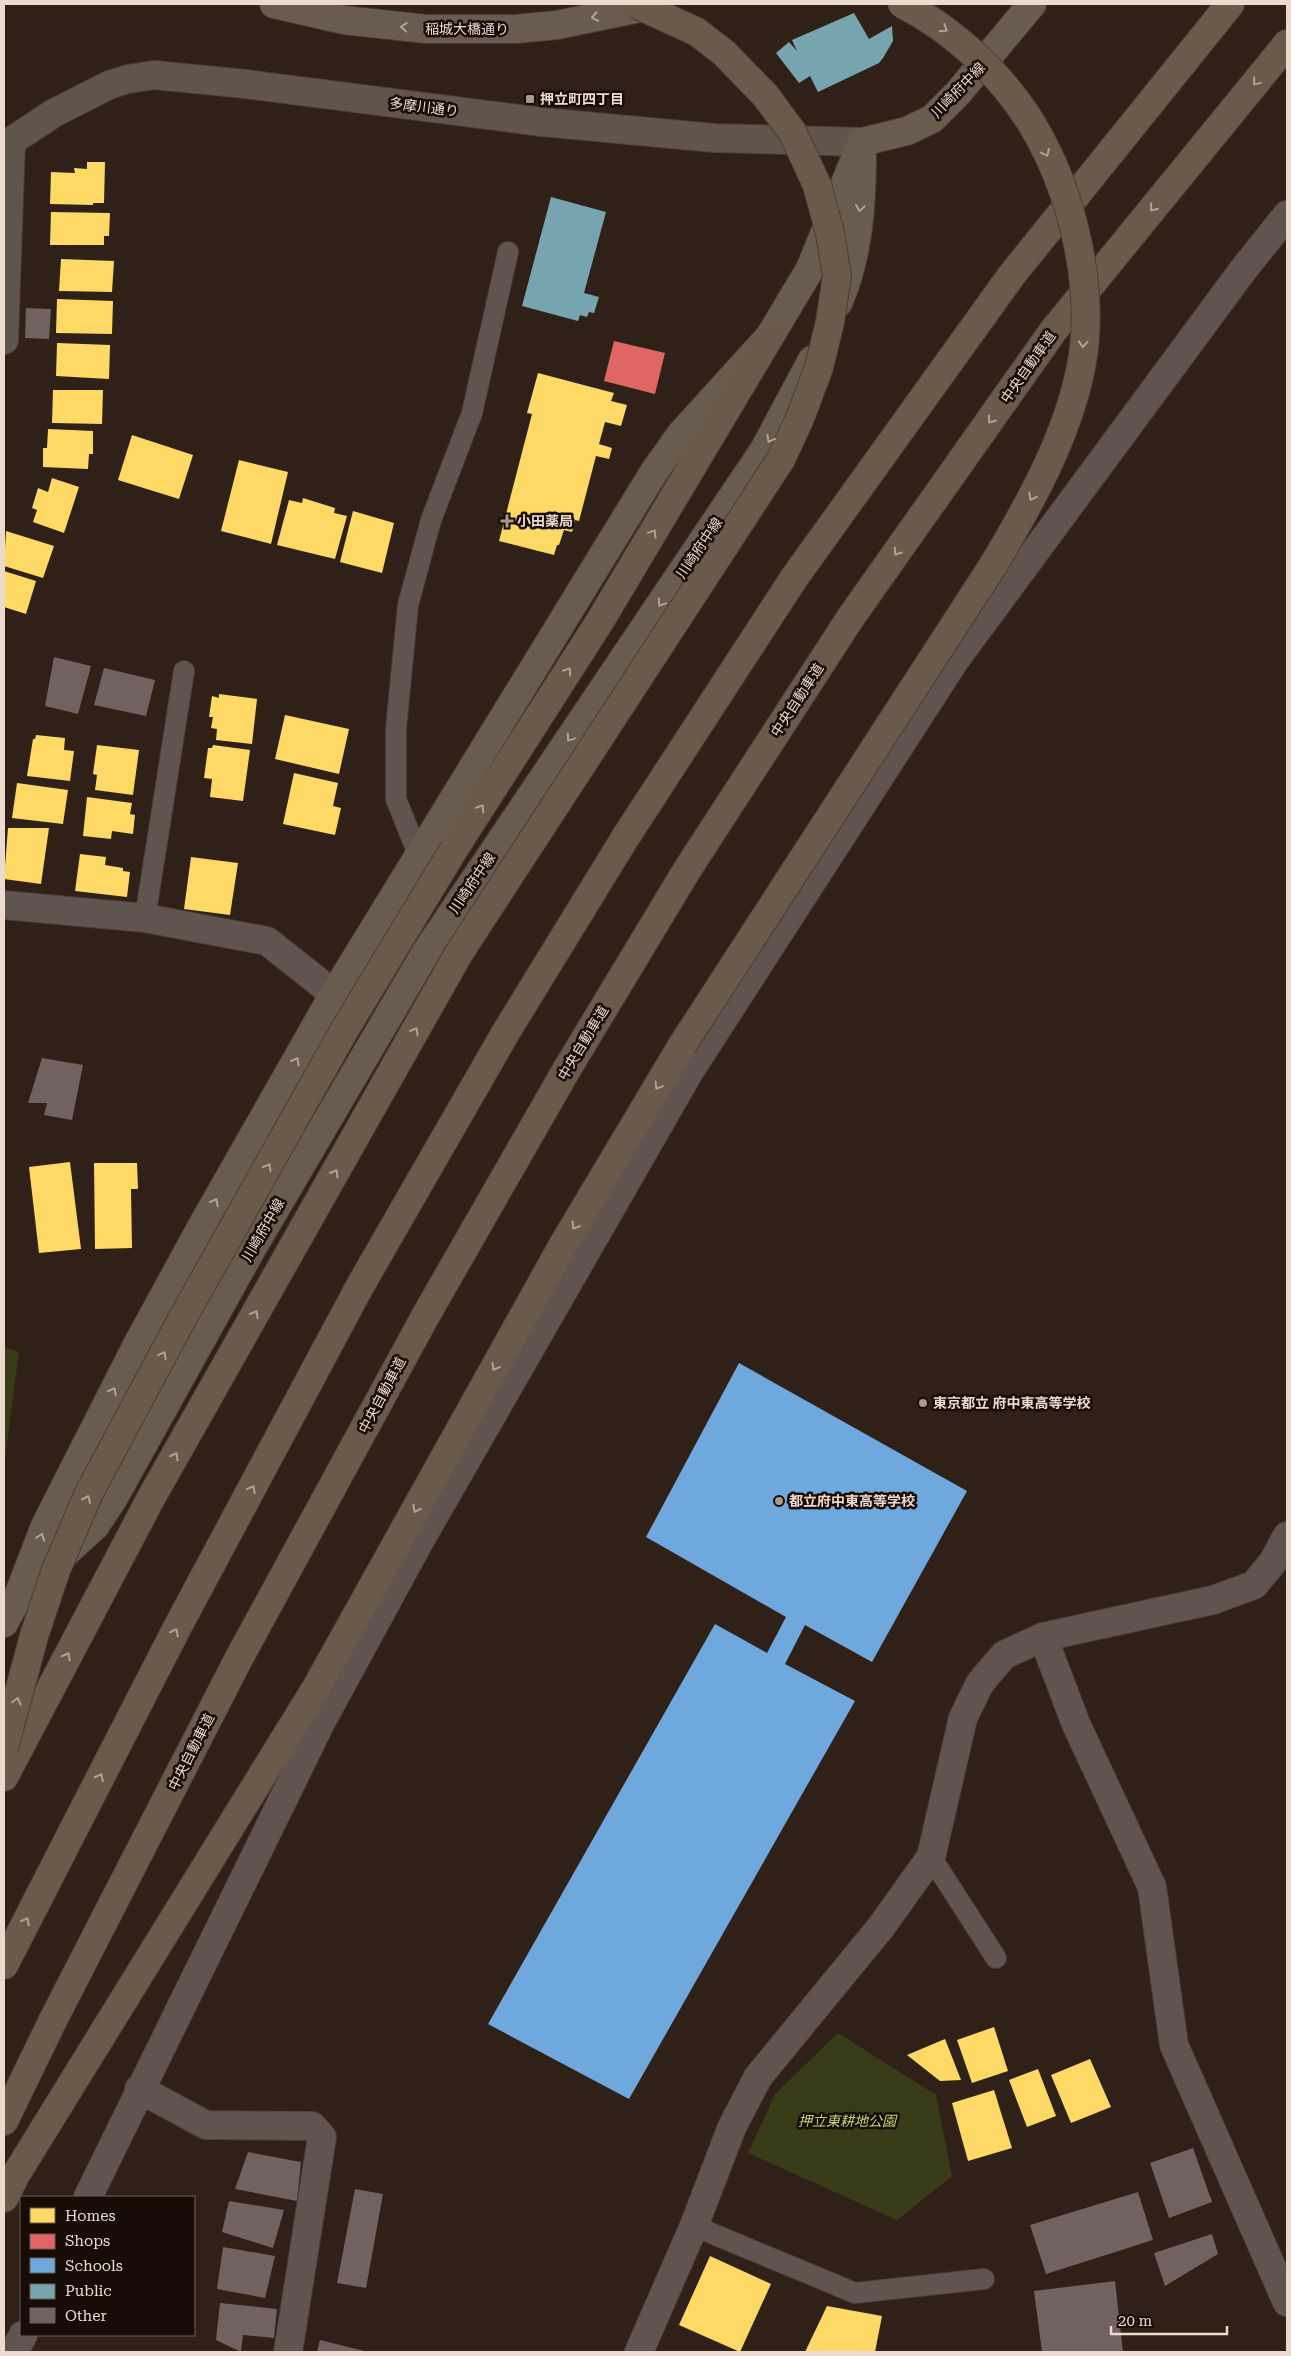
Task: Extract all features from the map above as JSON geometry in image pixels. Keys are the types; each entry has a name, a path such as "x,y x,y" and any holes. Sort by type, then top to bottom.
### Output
{"highway":[{"path":"4,1777 151,1498 459,953 781,459 800,418 819,367 830,322 837,276 830,233 817,185 793,133 765,95 724,53 697,32 636,4"},
{"path":"4,2198 15,2176 316,1688 563,1245 683,1044 994,564 1033,497 1063,428 1081,367 1085,308 1080,252 1060,182 1033,126 994,74 953,35 902,4"},
{"path":"4,1964 178,1626 360,1286 506,1032 625,838 794,578 1011,276 1230,4"},
{"name":"中央自動車道","path":"4,2121 53,2020 238,1660 421,1323 567,1069 687,870 851,617 1053,331 1287,44"},
{"path":"4,1748 34,1636 56,1570 90,1493 182,1319 345,1029 454,849 600,622 770,336"}],"main road":[{"name":"稲城大橋通り","path":"274,4 344,20 426,30 516,29 557,25 659,4"},
{"name":"川崎府中線","path":"862,142 907,131 932,119 958,93 1032,4"},
{"name":"川崎府中線","path":"4,1624 17,1598 45,1526 136,1347 202,1226 334,994 418,854 654,472 681,434 770,336 810,269 862,142"},
{"name":"川崎府中線","path":"17,1598 95,1526 113,1499 250,1252 426,952 764,450 808,369 846,284 862,203 862,142"},
{"path":"202,1226 250,1252"}],"street":[{"name":"多摩川通り","path":"7,144 54,113 109,85 128,79 154,75 246,84 542,122 714,138 862,142"},
{"path":"4,340 7,144"},
{"path":"88,2196 139,2089 320,1722 419,1542 689,1072 954,660 1243,270 1287,215"},
{"path":"4,905 145,918 267,942 334,994"},
{"path":"639,2352 694,2226 732,2127 758,2077 881,1927 931,1857 963,1718 980,1683 1004,1655 1043,1637 1213,1600 1254,1585 1273,1562 1287,1536"},
{"path":"1043,1637 1076,1724 1152,1887 1174,2044 1287,2302"},
{"path":"139,2089 206,2124 312,2126 322,2137 288,2352"},
{"path":"14,2352 22,2336"}],"lane":[{"path":"418,854 396,799 396,729 408,605 431,520 472,413 508,252"},
{"path":"145,918 184,671"},
{"path":"931,1857 996,1958"},
{"path":"694,2226 855,2293 984,2279"}],"green space":[{"path":"4,1347 19,1352 4,1465"},
{"name":"押立東耕地公園","path":"838,2033 936,2095 952,2176 897,2220 748,2153 775,2094"}],"building: Homes":[{"path":"87,162 105,162 104,203 93,203 93,205 50,204 51,172 75,173 74,168 87,169"},
{"path":"51,212 110,213 109,236 104,236 104,245 50,245"},
{"path":"61,259 114,261 112,292 59,291"},
{"path":"57,299 113,301 112,334 56,333"},
{"path":"57,343 110,345 109,379 56,376"},
{"path":"538,373 614,393 611,401 627,405 621,426 605,422 599,444 612,448 609,459 596,456 579,521 575,520 572,532 564,530 554,555 499,541 532,414 527,413"},
{"path":"53,390 103,390 102,424 52,423"},
{"path":"48,429 93,431 93,454 89,454 88,469 43,467 43,448 47,448"},
{"path":"132,435 193,455 179,499 118,480"},
{"path":"239,460 288,472 271,544 221,531"},
{"path":"52,478 79,487 64,533 33,522 37,510 32,508 38,488 48,492"},
{"path":"303,498 335,508 334,513 347,516 335,559 277,545 289,500 302,503"},
{"path":"353,511 394,523 382,573 340,562"},
{"path":"6,531 54,546 43,578 4,566"},
{"path":"4,571 36,581 26,614 4,607"},
{"path":"219,694 257,699 252,744 216,740 217,729 211,728 213,717 209,717 212,696 219,698"},
{"path":"285,715 349,729 339,774 275,759"},
{"path":"36,735 65,738 64,750 74,751 70,781 27,776 33,739 35,739"},
{"path":"97,745 139,750 133,795 95,790 97,775 93,774"},
{"path":"213,745 250,750 243,801 210,797 212,779 204,778 208,748 212,748"},
{"path":"294,773 338,783 333,806 341,808 335,835 283,824"},
{"path":"17,783 68,790 63,824 12,818"},
{"path":"87,797 132,803 130,814 135,815 133,834 112,831 111,839 83,836"},
{"path":"8,828 49,828 41,884 4,879"},
{"path":"80,854 106,857 105,865 123,868 123,871 130,872 127,897 75,891"},
{"path":"191,857 238,863 230,915 184,909"},
{"path":"70,1162 81,1249 39,1253 29,1167"},
{"path":"94,1163 137,1163 138,1189 131,1189 132,1248 95,1249"},
{"path":"994,2027 1008,2071 972,2083 957,2040"},
{"path":"945,2039 961,2080 940,2081 907,2055"},
{"path":"1090,2059 1111,2107 1071,2123 1051,2075"},
{"path":"1038,2069 1056,2116 1027,2127 1009,2080"},
{"path":"994,2090 1012,2148 968,2161 952,2103"},
{"path":"710,2256 771,2284 740,2352 679,2325"},
{"path":"827,2306 882,2316 875,2352 805,2352"}],"building: Shops":[{"path":"614,341 665,353 655,394 604,381"}],"building: Schools":[{"path":"739,1363 967,1491 872,1662 805,1625 785,1664 855,1701 629,2099 488,2024 715,1624 767,1653 786,1617 646,1537"}],"building: Public":[{"path":"854,13 869,39 892,26 893,41 883,58 879,63 818,92 810,76 799,83 776,53 789,42 797,51 792,40"},
{"path":"551,197 606,212 584,293 599,297 594,313 589,312 587,317 580,315 578,321 522,306"}],"building: Other":[{"path":"26,308 51,309 49,339 25,338"},
{"path":"54,657 91,666 78,714 45,706"},
{"path":"104,668 155,680 146,716 94,705"},
{"path":"42,1058 83,1065 72,1120 44,1115 47,1103 28,1103"},
{"path":"1193,2148 1212,2202 1169,2218 1150,2163"},
{"path":"248,2152 301,2162 297,2201 235,2189"},
{"path":"355,2189 383,2194 366,2288 337,2283"},
{"path":"1138,2192 1153,2240 1046,2274 1030,2225"},
{"path":"229,2201 284,2210 273,2248 222,2232"},
{"path":"1212,2234 1218,2254 1165,2286 1154,2253"},
{"path":"223,2247 275,2256 265,2298 217,2289"},
{"path":"1115,2281 1123,2352 1042,2352 1034,2291"},
{"path":"220,2303 277,2309 274,2338 243,2335 241,2352 216,2340"},
{"path":"320,2340 368,2352 317,2352"}],"place":[{"name":"押立町四丁目","path":"530,99"},
{"name":"小田薬局","path":"507,521"},
{"name":"東京都立 府中東高等学校","path":"923,1403"},
{"name":"都立府中東高等学校","path":"779,1501"}]}
